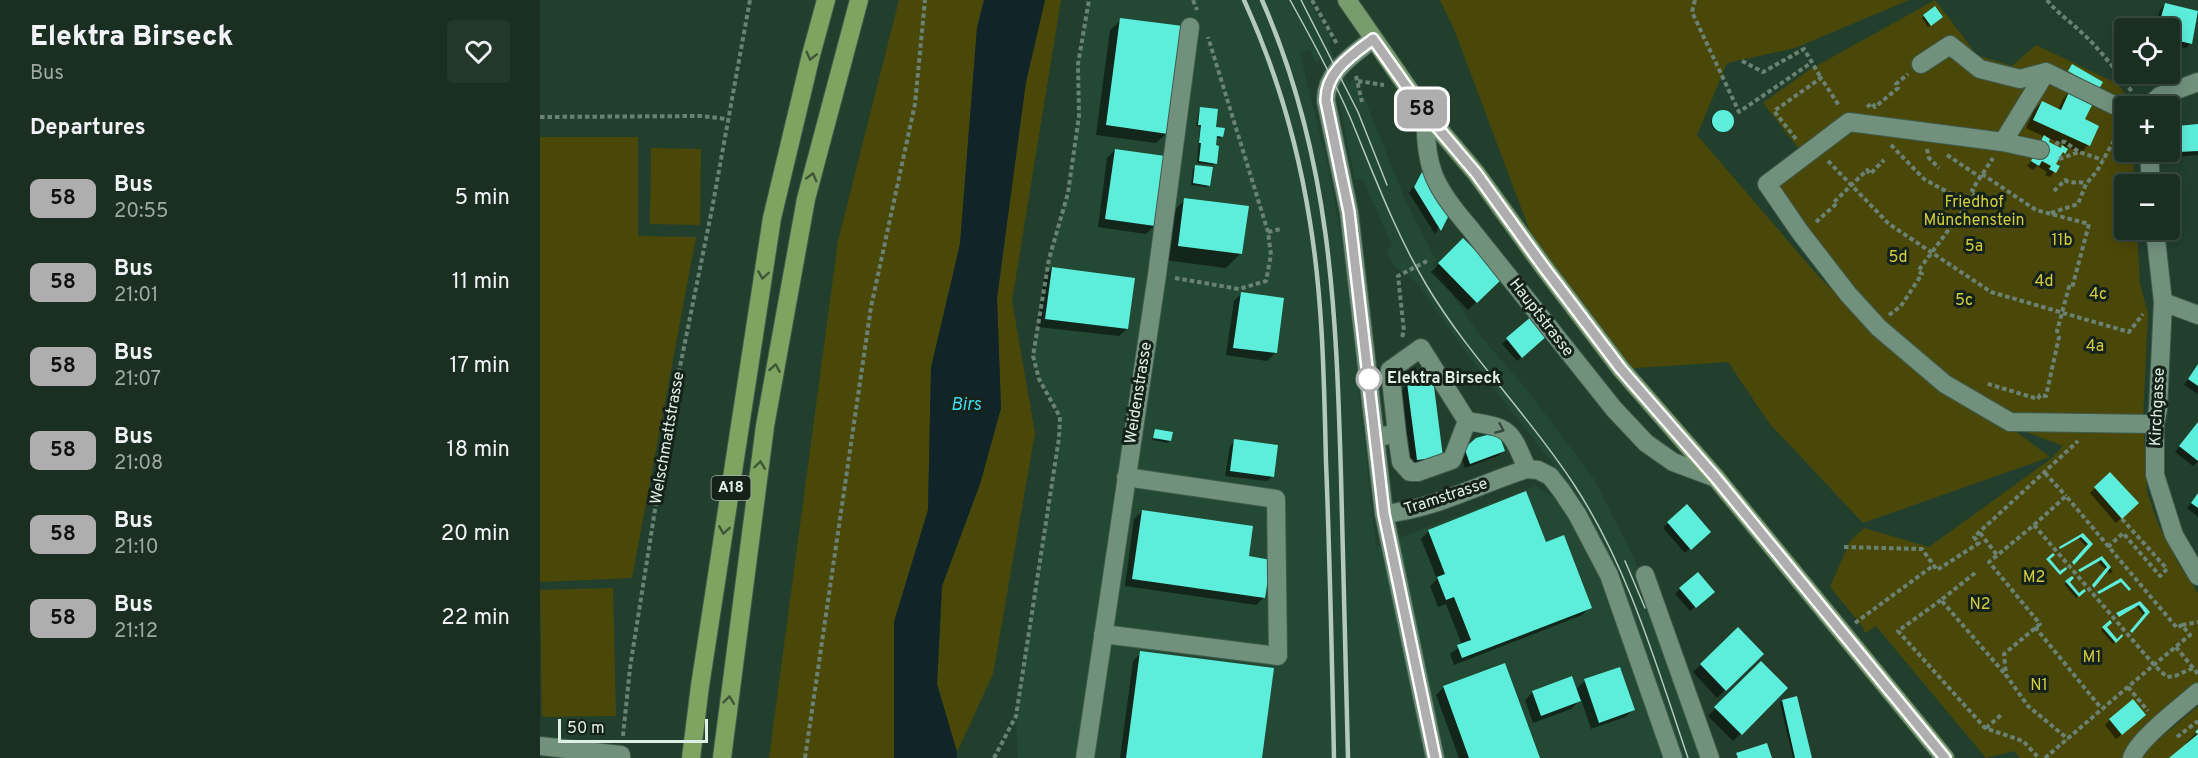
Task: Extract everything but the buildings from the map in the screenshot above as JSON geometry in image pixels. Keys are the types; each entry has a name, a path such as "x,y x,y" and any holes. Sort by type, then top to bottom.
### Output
{"highway":[{"name":"A18","path":"692,758 700,686 772,218 826,0"},
{"name":"A18","path":"722,758 767,414 806,199 859,0"}],"main road":[{"name":"Hauptstrasse","path":"1347,0 1426,114 1476,173 1621,369 1716,478 1945,758"}],"street":[{"name":"Weidenstrasse","path":"1084,758 1195,22"},
{"name":"Tramstrasse","path":"1373,39 1338,69 1331,78 1326,93 1349,212 1384,514 1405,512 1433,505 1527,469"},
{"path":"1914,69 1950,45 1980,69 2020,79 2046,72 2114,96"},
{"path":"2003,142 2046,72"},
{"path":"2160,96 2198,82"},
{"name":"Hauptstrasse","path":"1426,114 1425,144 1434,175 1446,200 1614,409 1646,443 1673,462 1716,478"},
{"path":"2047,148 1867,117 1850,122 1807,146 1767,184 1848,294 1880,328 1945,384 2010,422 2155,424"},
{"name":"Kirchgasse","path":"2156,240 2163,302 2158,409 2155,424 2155,475 2174,536 2198,576"},
{"path":"2163,302 2198,315"},
{"path":"1467,421 1452,460 1418,472 1410,472 1401,462 1390,369 1421,348 1467,421 1497,426 1511,434 1527,469 1538,470 1550,476 1561,490 1577,514 1609,575 1672,758"},
{"path":"1374,437 1397,434"},
{"path":"1103,634 1278,656 1276,499 1126,477"},
{"path":"1384,514 1435,758"},
{"path":"1645,575 1710,758"},
{"path":"2132,758 2133,751 2159,725 2198,692"},
{"path":"540,746 621,757"}],"path":[{"name":"Welschmattstrasse","path":"621,757 630,668 669,421 712,209 750,0"},
{"path":"805,758 871,307 915,104 925,0"},
{"path":"994,758 1016,716 1059,438 1060,417 1039,378 1033,356 1050,260 1068,193 1079,116 1078,64 1089,0"},
{"path":"1193,0 1195,22"},
{"path":"1695,0 1692,12 1739,112 1811,63"},
{"path":"2047,0 2103,53 2131,96"},
{"path":"1157,275 1239,289 1266,281 1271,255 1268,232 1207,34"},
{"path":"1742,61 1763,72 1804,49 1850,122"},
{"path":"1914,69 1896,84 1898,88 1875,107 1872,103 1867,117 1924,179 1969,204"},
{"path":"1821,78 1774,111 1807,146 1889,224 1991,292 2129,332"},
{"path":"1358,81 1386,85"},
{"path":"540,117 701,116 727,119"},
{"path":"2047,148 2059,141 2065,142 2079,152 2103,160"},
{"path":"2050,213 2078,204 2086,184 2097,171 2114,141"},
{"path":"1927,149 1935,150"},
{"path":"1943,152 2036,210 2089,224 2078,269 2072,288 2069,286 2057,331 2059,337 2046,396 2040,395 2038,399 1983,383"},
{"path":"2059,159 2079,152"},
{"path":"1893,310 1901,306 1922,274 1918,271 1969,204 1976,193 1972,190 1993,158"},
{"path":"1812,226 1867,170 1870,174 1884,160"},
{"path":"2054,191 2065,180 2069,183 2080,181 2086,184"},
{"path":"1268,232 1281,229"},
{"path":"1394,342 1404,335 1398,276 1427,261"},
{"path":"1844,548 1922,549 1937,570 1979,543 1974,537 2081,439"},
{"path":"2045,473 2177,628 2198,622"},
{"path":"2006,675 2004,654 2040,624 1989,562 2066,495"},
{"path":"2122,519 2167,569 2160,576 2123,533"},
{"path":"2034,525 2154,665 2167,677 2193,668"},
{"path":"2108,547 2128,526"},
{"path":"1980,533 1997,555"},
{"path":"1858,622 1934,565"},
{"path":"1975,573 1898,631 1985,728 2023,741 2039,758"},
{"path":"1941,600 2006,675 2028,706 2068,739"},
{"path":"2045,758 2101,708 2190,635 2182,625"},
{"path":"2035,627 2101,708"},
{"path":"2176,647 2198,674"},
{"path":"2128,687 2159,725"},
{"path":"1985,728 2001,715"},
{"path":"2170,743 2198,721"}],"shaded area":[{"path":"1089,0 1309,0 1331,38 1328,45 1348,83 1354,79 1365,100 1406,202 1436,260 1432,263 1478,333 1527,390 1594,479 1634,558 1671,658 1704,758 1679,758 1582,512 1551,461 1469,357 1418,284 1394,266 1386,250 1392,246 1363,179 1355,180 1339,101 1319,59 1316,63 1310,50 1300,53 1329,170 1344,255 1376,547 1536,486 1563,503 1605,583 1662,758 1018,758 1016,716 1059,438 1060,417 1039,379 1033,356 1049,259 1068,193 1079,116 1078,64"}],"green space":[{"path":"899,0 984,0 977,28 960,244 931,368 928,510 894,622 894,758 769,758 838,241"},
{"path":"1045,0 1061,0 1012,301 1035,433 993,674 957,752 937,684 942,586 980,484 1001,408 997,299 1025,86"},
{"path":"1440,0 1909,0 1795,48 1727,63 1697,135 1820,278 1866,322 1933,380 1821,275 1759,185 1802,153 1763,103 1809,70 1935,0 1977,55 2012,66 2036,45 2118,84 2127,96 2114,96 2114,162 2133,162 2134,174 2114,174 2114,240 2138,240 2140,284 2148,314 2143,418 2147,492 2158,524 2177,561 2198,593 2198,685 2125,750 2123,758 2020,758 2014,751 1986,758 1876,626 1865,633 1863,627 1830,587 1850,541 1864,528 1929,547 2052,458 2063,446 2006,424 2050,457 1863,523 1769,423 1728,362 1621,369 1543,266 1454,29"},
{"path":"540,137 638,137 638,236 696,237 632,578 540,582"},
{"path":"651,148 701,149 700,225 650,224"},
{"path":"613,588 616,716 542,717 540,590"},
{"path":"2198,706 2198,758 2140,758 2144,752"}],"water":[{"name":"Birs","path":"984,0 1045,0 1026,82 997,298 1001,408 980,484 942,586 937,684 957,758 894,758 894,622 928,510 931,368 960,244 977,28"}],"tram line":[{"path":"1290,0 1336,87 1415,266 1461,337 1556,458 1610,548 1639,616 1688,758"},
{"path":"1301,0 1358,112 1387,185"},
{"path":"1625,561 1645,608"}],"railway":[{"path":"1244,0 1276,81 1292,136 1305,193 1314,252 1323,372 1334,758"},
{"path":"1262,0 1285,59 1303,117 1326,234 1339,414 1348,758"}],"bus line":[{"name":"58","path":"1435,758 1384,514 1349,212 1326,101 1331,78 1346,60 1373,39 1426,114 1476,173 1621,369 1716,478 1945,758"}],"place":[{"name":"Elektra Birseck","path":"1369,379"}],"park label":[{"name":"Friedhof Münchenstein","path":"1974,212"},
{"name":"11b","path":"2062,241"},
{"name":"5a","path":"1974,247"},
{"name":"5d","path":"1898,258"},
{"name":"4d","path":"2044,282"},
{"name":"4c","path":"2098,295"},
{"name":"5c","path":"1964,301"},
{"name":"4a","path":"2095,347"},
{"name":"M2","path":"2034,578"},
{"name":"N2","path":"1980,605"},
{"name":"M1","path":"2092,658"},
{"name":"N1","path":"2039,686"}]}
